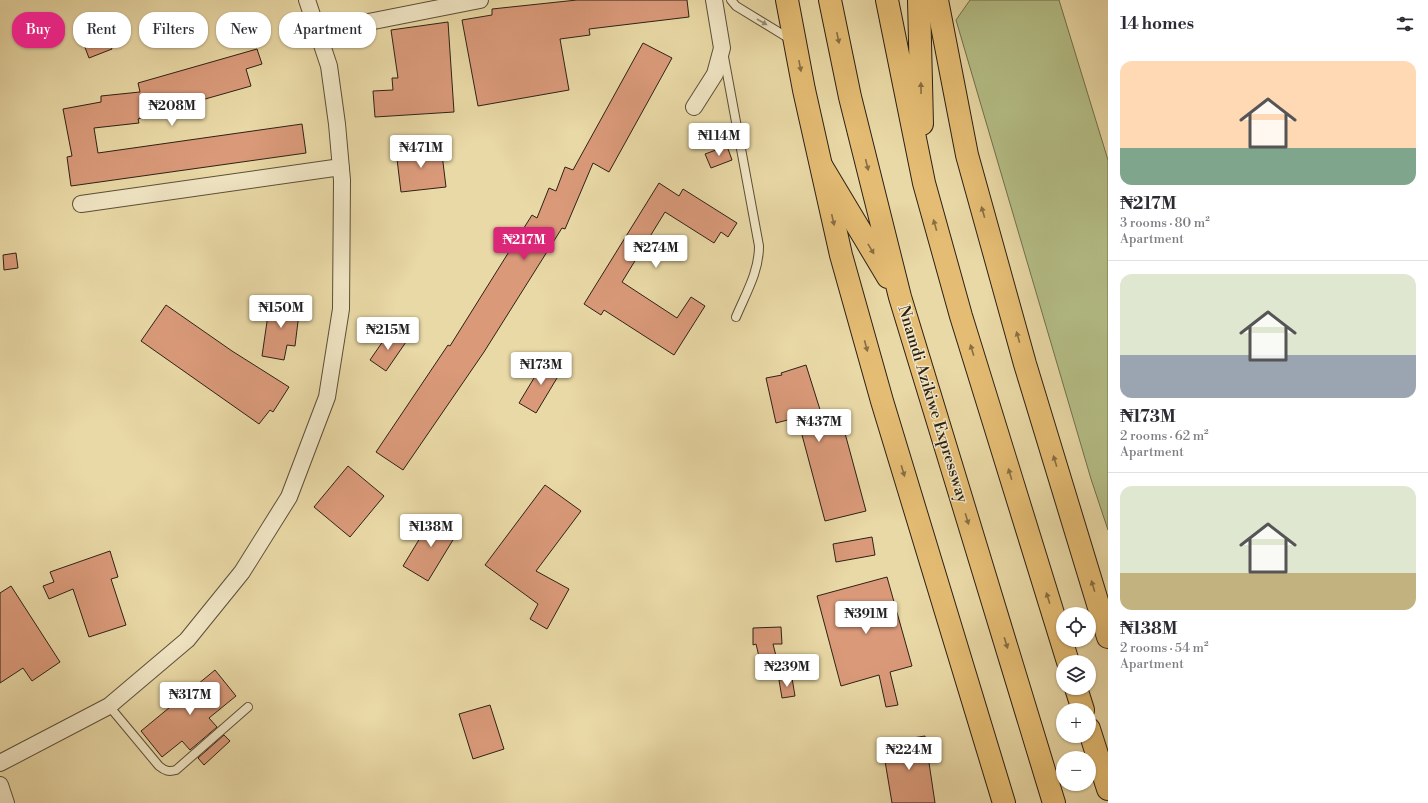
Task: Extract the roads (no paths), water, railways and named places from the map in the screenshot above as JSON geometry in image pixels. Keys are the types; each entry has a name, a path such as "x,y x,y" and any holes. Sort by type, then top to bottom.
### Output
{"highway":[{"path":"787,0 841,255 882,401 1004,803"},
{"name":"Nnamdi Azikiwe Expressway","path":"830,0 850,97 900,297 1054,803"},
{"path":"887,0 924,183 961,316 1066,655"},
{"path":"919,0 924,183"},
{"path":"937,0 967,155 1025,364 1108,637"},
{"path":"822,167 900,297"},
{"path":"1093,743 1108,789"}],"street":[{"path":"307,0 311,12"},
{"path":"376,21 480,0"},
{"path":"694,107 715,74 722,48 714,0"},
{"path":"0,763 109,706 187,640 242,572 289,498 327,397 341,309 342,180 337,124 329,66 323,48"},
{"path":"81,204 341,167"},
{"path":"0,785 6,803"}],"lane":[{"path":"731,0 736,6 795,41"},
{"path":"722,48 759,246 759,259 756,271 736,317"},
{"path":"109,706 159,766 167,771 176,770 248,707"}]}
